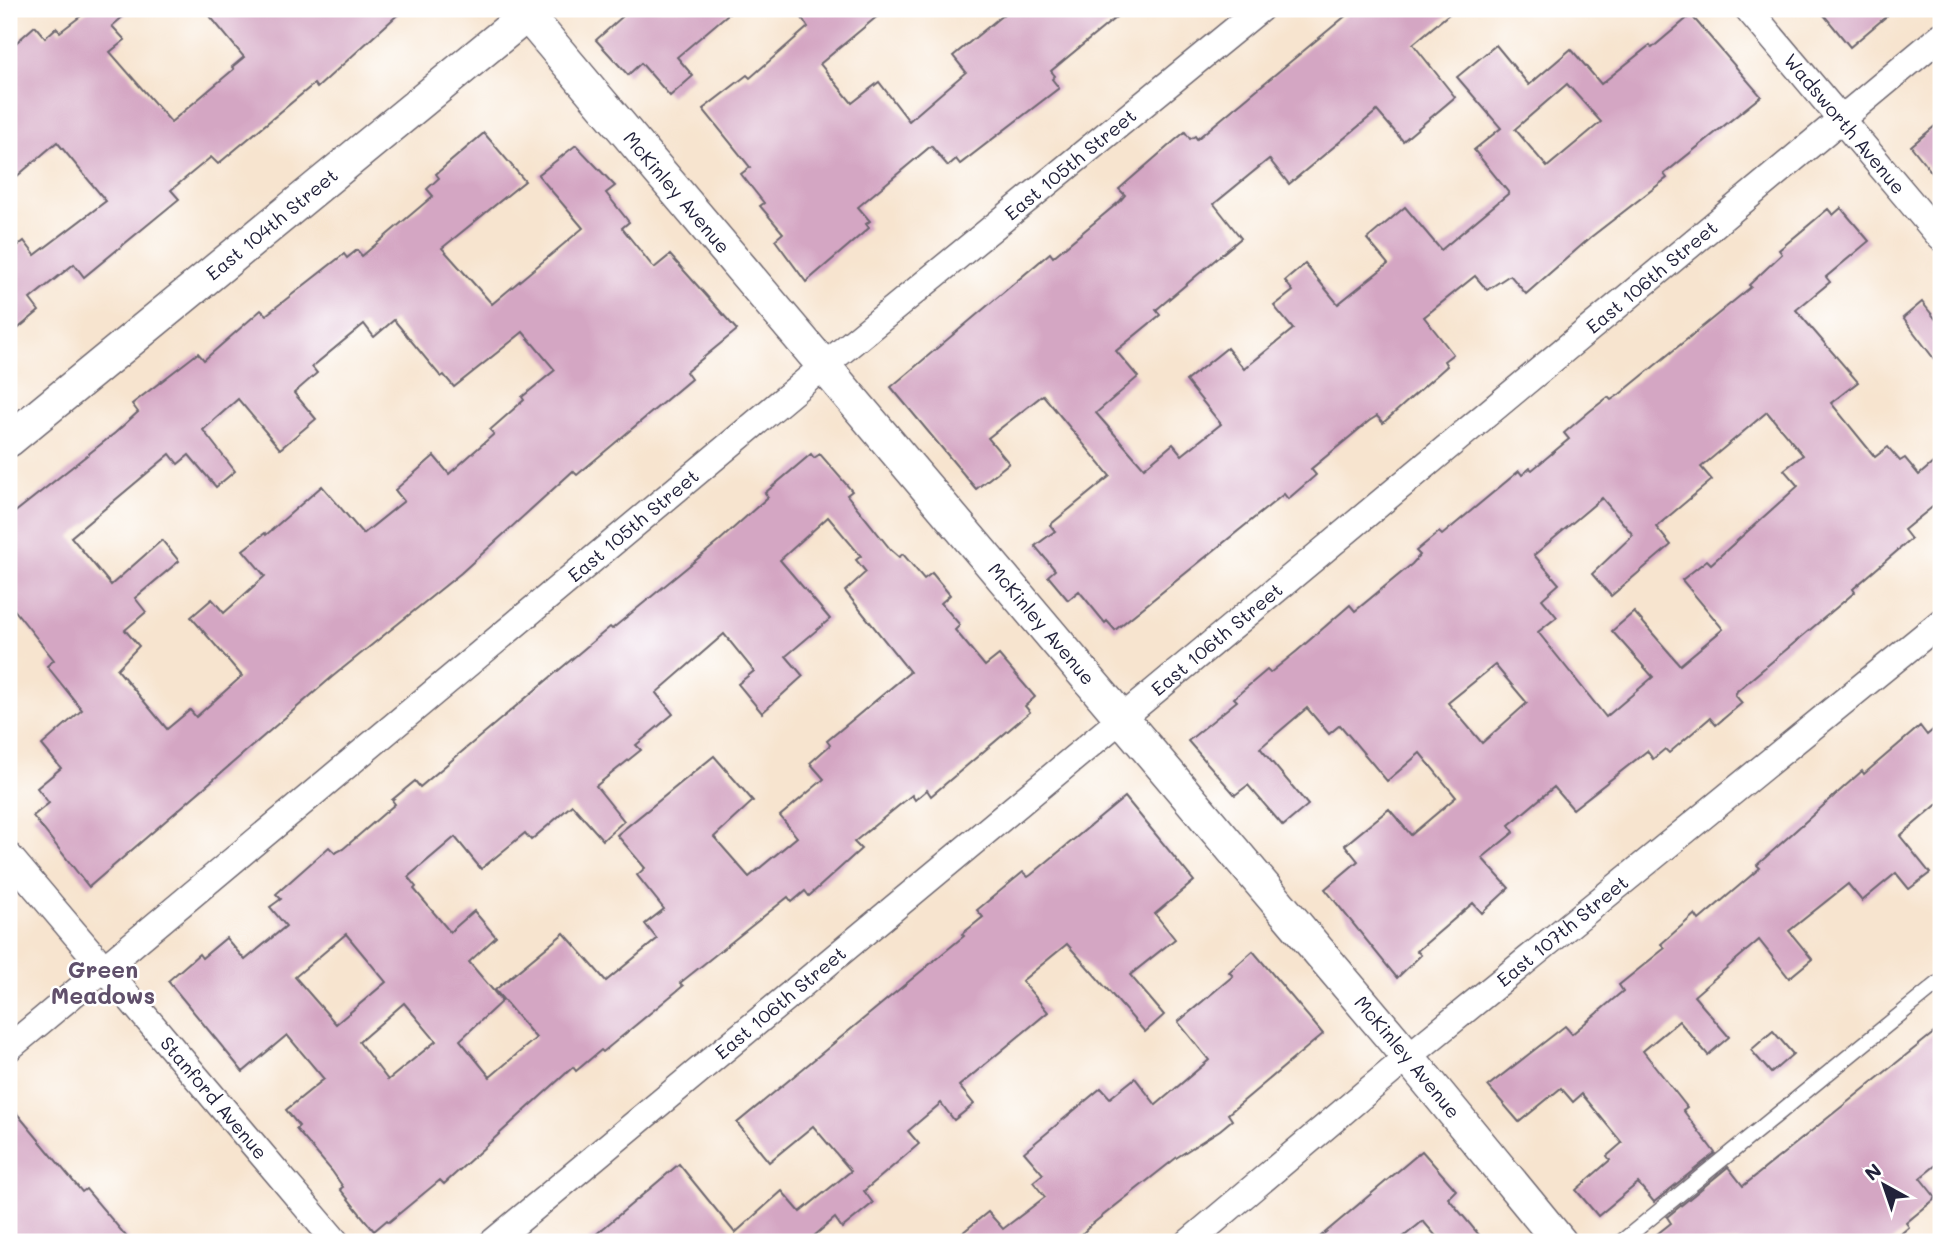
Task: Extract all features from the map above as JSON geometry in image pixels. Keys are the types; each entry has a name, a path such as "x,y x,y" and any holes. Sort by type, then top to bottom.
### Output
{"street":[{"name":"East 105th Street","path":"9,1048 825,365 1260,9"},
{"name":"Wadsworth Avenue","path":"1748,9 1941,238"},
{"name":"McKinley Avenue","path":"528,11 1120,720 1408,1057 1560,1242"},
{"name":"East 104th Street","path":"9,440 528,11"},
{"name":"East 106th Street","path":"493,1242 1941,36"},
{"name":"East 107th Street","path":"1189,1242 1408,1057 1941,622"},
{"name":"Stanford Avenue","path":"9,856 336,1242"}],"lane":[{"path":"1621,1242 1941,981"}],"building":[{"path":"90,9 132,9 112,26 125,40 110,52 171,122 234,69 232,67 244,57 204,9 404,9 317,88 314,84 218,164 211,157 171,190 179,199 84,277 74,264 30,299 39,311 9,336 9,253 24,241 35,255 106,201 57,142 9,183 9,49 35,26 45,38 56,28 60,32"},
{"path":"631,9 734,9 677,57 693,76 670,96 641,63 628,75 596,40"},
{"path":"796,9 886,9 820,64 852,103 879,82 909,121 966,72 953,56 1010,9 1126,9 1051,71 1055,76 1052,79 1059,88 960,164 956,159 948,166 931,146 858,207 870,221 866,224 869,228 806,282 775,240 783,233 760,206 764,203 741,174 750,167 703,109 747,75 750,78 808,27"},
{"path":"1354,9 1455,9 1413,44 1455,97 1403,141 1377,111 1289,184 1269,159 1214,204 1241,238 1156,310 1160,315 1116,351 1138,377 1096,413 1144,468 1173,444 1182,455 1221,424 1186,381 1227,348 1244,369 1293,329 1274,306 1293,291 1285,281 1305,264 1338,304 1388,264 1367,239 1405,207 1441,250 1509,193 1474,150 1501,128 1457,77 1496,45 1529,85 1571,49 1601,84 1650,45 1652,48 1691,15 1761,96 1664,174 1667,178 1591,237 1526,294 1510,275 1487,290 1475,276 1424,317 1453,354 1444,361 1447,366 1383,423 1377,416 1369,421 1311,469 1316,475 1288,499 1284,494 1115,630 1107,621 1105,623 1079,591 1068,600 1048,576 1055,570 1035,546 1055,531 1050,525 1110,476 1043,395 988,438 1009,463 976,489 891,387 1050,253 1053,257 1120,201 1125,195 1119,189 1185,132 1190,139 1195,136 1197,139","holes":["1567,84 1601,122 1547,167 1515,129"]},
{"path":"1819,9 1895,9 1850,47"},
{"path":"1941,121 1941,184 1911,146"},
{"path":"484,133 525,181 442,248 492,304 583,228 538,175 576,145 615,186 606,193 629,222 622,228 654,268 670,255 737,330 686,372 691,379 577,475 573,471 461,573 332,677 89,887 33,816 49,803 37,788 61,768 42,745 82,710 47,666 54,660 9,603 9,517 115,433 138,412 132,404 198,353 204,360 261,310 266,315 344,254 347,258 357,250 362,256 433,196 427,189 439,178 436,174","holes":["394,320 441,377 444,375 454,387 523,332 555,370 522,397 524,400 490,430 494,434 449,474 434,456 395,490 404,501 363,534 322,486 266,535 265,533 243,550 265,576 224,613 212,599 191,617 242,676 196,717 190,710 167,729 117,669 139,646 125,630 146,612 135,598 179,561 162,540 111,585 71,537 170,454 178,464 189,455 216,487 235,471 203,430 238,399 280,449 316,419 294,393 317,373 312,367 364,324 374,337"]},
{"path":"1841,208 1869,241 1826,277 1830,282 1796,310 1858,382 1831,403 1875,457 1888,447 1900,461 1905,458 1919,475 1941,456 1941,500 1904,530 1911,539 1853,589 1855,592 1737,691 1735,695 1742,703 1716,725 1710,718 1669,753 1665,749 1653,759 1647,751 1573,809 1554,787 1509,825 1514,832 1482,858 1509,888 1482,913 1473,903 1417,951 1421,955 1397,978 1325,889 1358,861 1345,845 1389,809 1411,835 1456,797 1420,753 1387,781 1340,725 1329,734 1307,708 1260,748 1308,805 1283,826 1248,785 1235,795 1188,741 1237,701 1234,698 1267,670 1270,673 1350,605 1355,611 1412,564 1420,555 1416,551 1439,532 1442,535 1519,471 1522,475 1530,468 1532,470 1569,439 1564,433 1590,411 1608,397 1611,400 1620,394 1751,287 1749,285 1782,254 1779,250 1828,209 1833,215","holes":["1767,412 1803,455 1784,470 1798,486 1711,564 1707,560 1682,580 1723,629 1680,665 1634,612 1612,631 1653,677 1606,717 1538,632 1557,617 1542,599 1559,584 1534,555 1602,498 1633,535 1592,574 1611,596 1671,545 1656,527 1712,480 1701,467","1495,665 1527,703 1482,743 1448,703"]},
{"path":"1922,302 1941,326 1941,368 1903,318"},
{"path":"811,454 814,458 820,454 852,491 847,495 891,550 899,557 903,554 924,579 932,573 950,595 941,603 960,625 955,630 985,666 999,655 1035,697 1025,706 1030,712 931,796 927,790 915,800 912,795 854,842 861,849 809,896 805,891 792,902 788,897 680,983 683,986 603,1052 601,1050 576,1071 573,1067 444,1184 440,1180 374,1231 340,1189 343,1187 332,1171 296,1129 299,1126 286,1110 324,1079 287,1035 243,1072 168,981 199,954 202,958 226,938 245,960 286,926 270,907 281,899 276,894 329,847 335,853 343,849 395,804 392,800 415,781 420,787 610,627 612,629 718,542 768,497 765,493","holes":["828,517 861,556 856,560 866,572 845,591 910,672 827,741 830,745 810,763 824,779 780,816 797,837 749,877 714,837 753,801 714,756 617,835 645,868 637,875 664,909 645,924 657,939 606,981 564,933 495,990 536,1038 490,1077 460,1040 502,1001 469,962 496,937 474,911 450,932 414,889 416,887 408,877 455,837 481,869 525,833 531,840 572,805 603,840 624,821 596,786 641,750 636,745 673,714 656,693 724,634 754,671 738,684 762,713 803,676 786,656 830,619 780,560","346,934 386,982 336,1024 295,977","404,1003 436,1041 388,1080 359,1042"]},
{"path":"1941,723 1941,801 1900,836 1930,873 1909,889 1896,873 1862,901 1848,884 1789,931 1812,959 1789,978 1759,940 1694,996 1729,1037 1708,1055 1679,1021 1643,1051 1687,1107 1683,1110 1715,1153 1654,1202 1638,1183 1598,1216 1576,1190 1610,1160 1607,1156 1622,1143 1582,1094 1573,1102 1561,1088 1519,1122 1488,1086 1565,1026 1572,1034 1623,991 1619,985 1665,948 1661,944 1695,914 1699,920 1760,868 1757,865 1862,771 1864,774 1920,726 1927,735"},
{"path":"1125,797 1194,881 1155,914 1175,939 1130,975 1164,1015 1145,1032 1067,944 1022,981 1048,1012 959,1086 974,1104 954,1120 941,1103 908,1131 919,1144 864,1191 873,1203 842,1228 835,1218 807,1242 587,1242 679,1164 735,1233 782,1191 800,1212 851,1171 813,1126 769,1162 737,1123 964,936 962,934 983,917 977,910 1023,872 1028,877 1031,875"},
{"path":"1253,951 1323,1034 1228,1114 1232,1120 1176,1158 1091,1225 1074,1242 951,1242 988,1212 1003,1229 1045,1197 1033,1182 1043,1174 1024,1152 1101,1088 1110,1098 1135,1078 1156,1105 1209,1060 1178,1022 1233,976 1229,972"},
{"path":"1941,1027 1941,1161 1920,1178 1936,1198 1906,1223 1909,1227 1891,1242 1647,1242 1671,1223 1667,1217 1728,1167 1743,1186"},
{"path":"1773,1031 1793,1054 1771,1073 1751,1050"},
{"path":"9,1104 82,1192 86,1189 131,1242 9,1242"},
{"path":"1422,1151 1456,1190 1448,1198 1485,1242 1441,1242 1423,1221 1397,1242 1314,1242"}],"district":[{"name":"Green Meadows","path":"103,983"}]}
